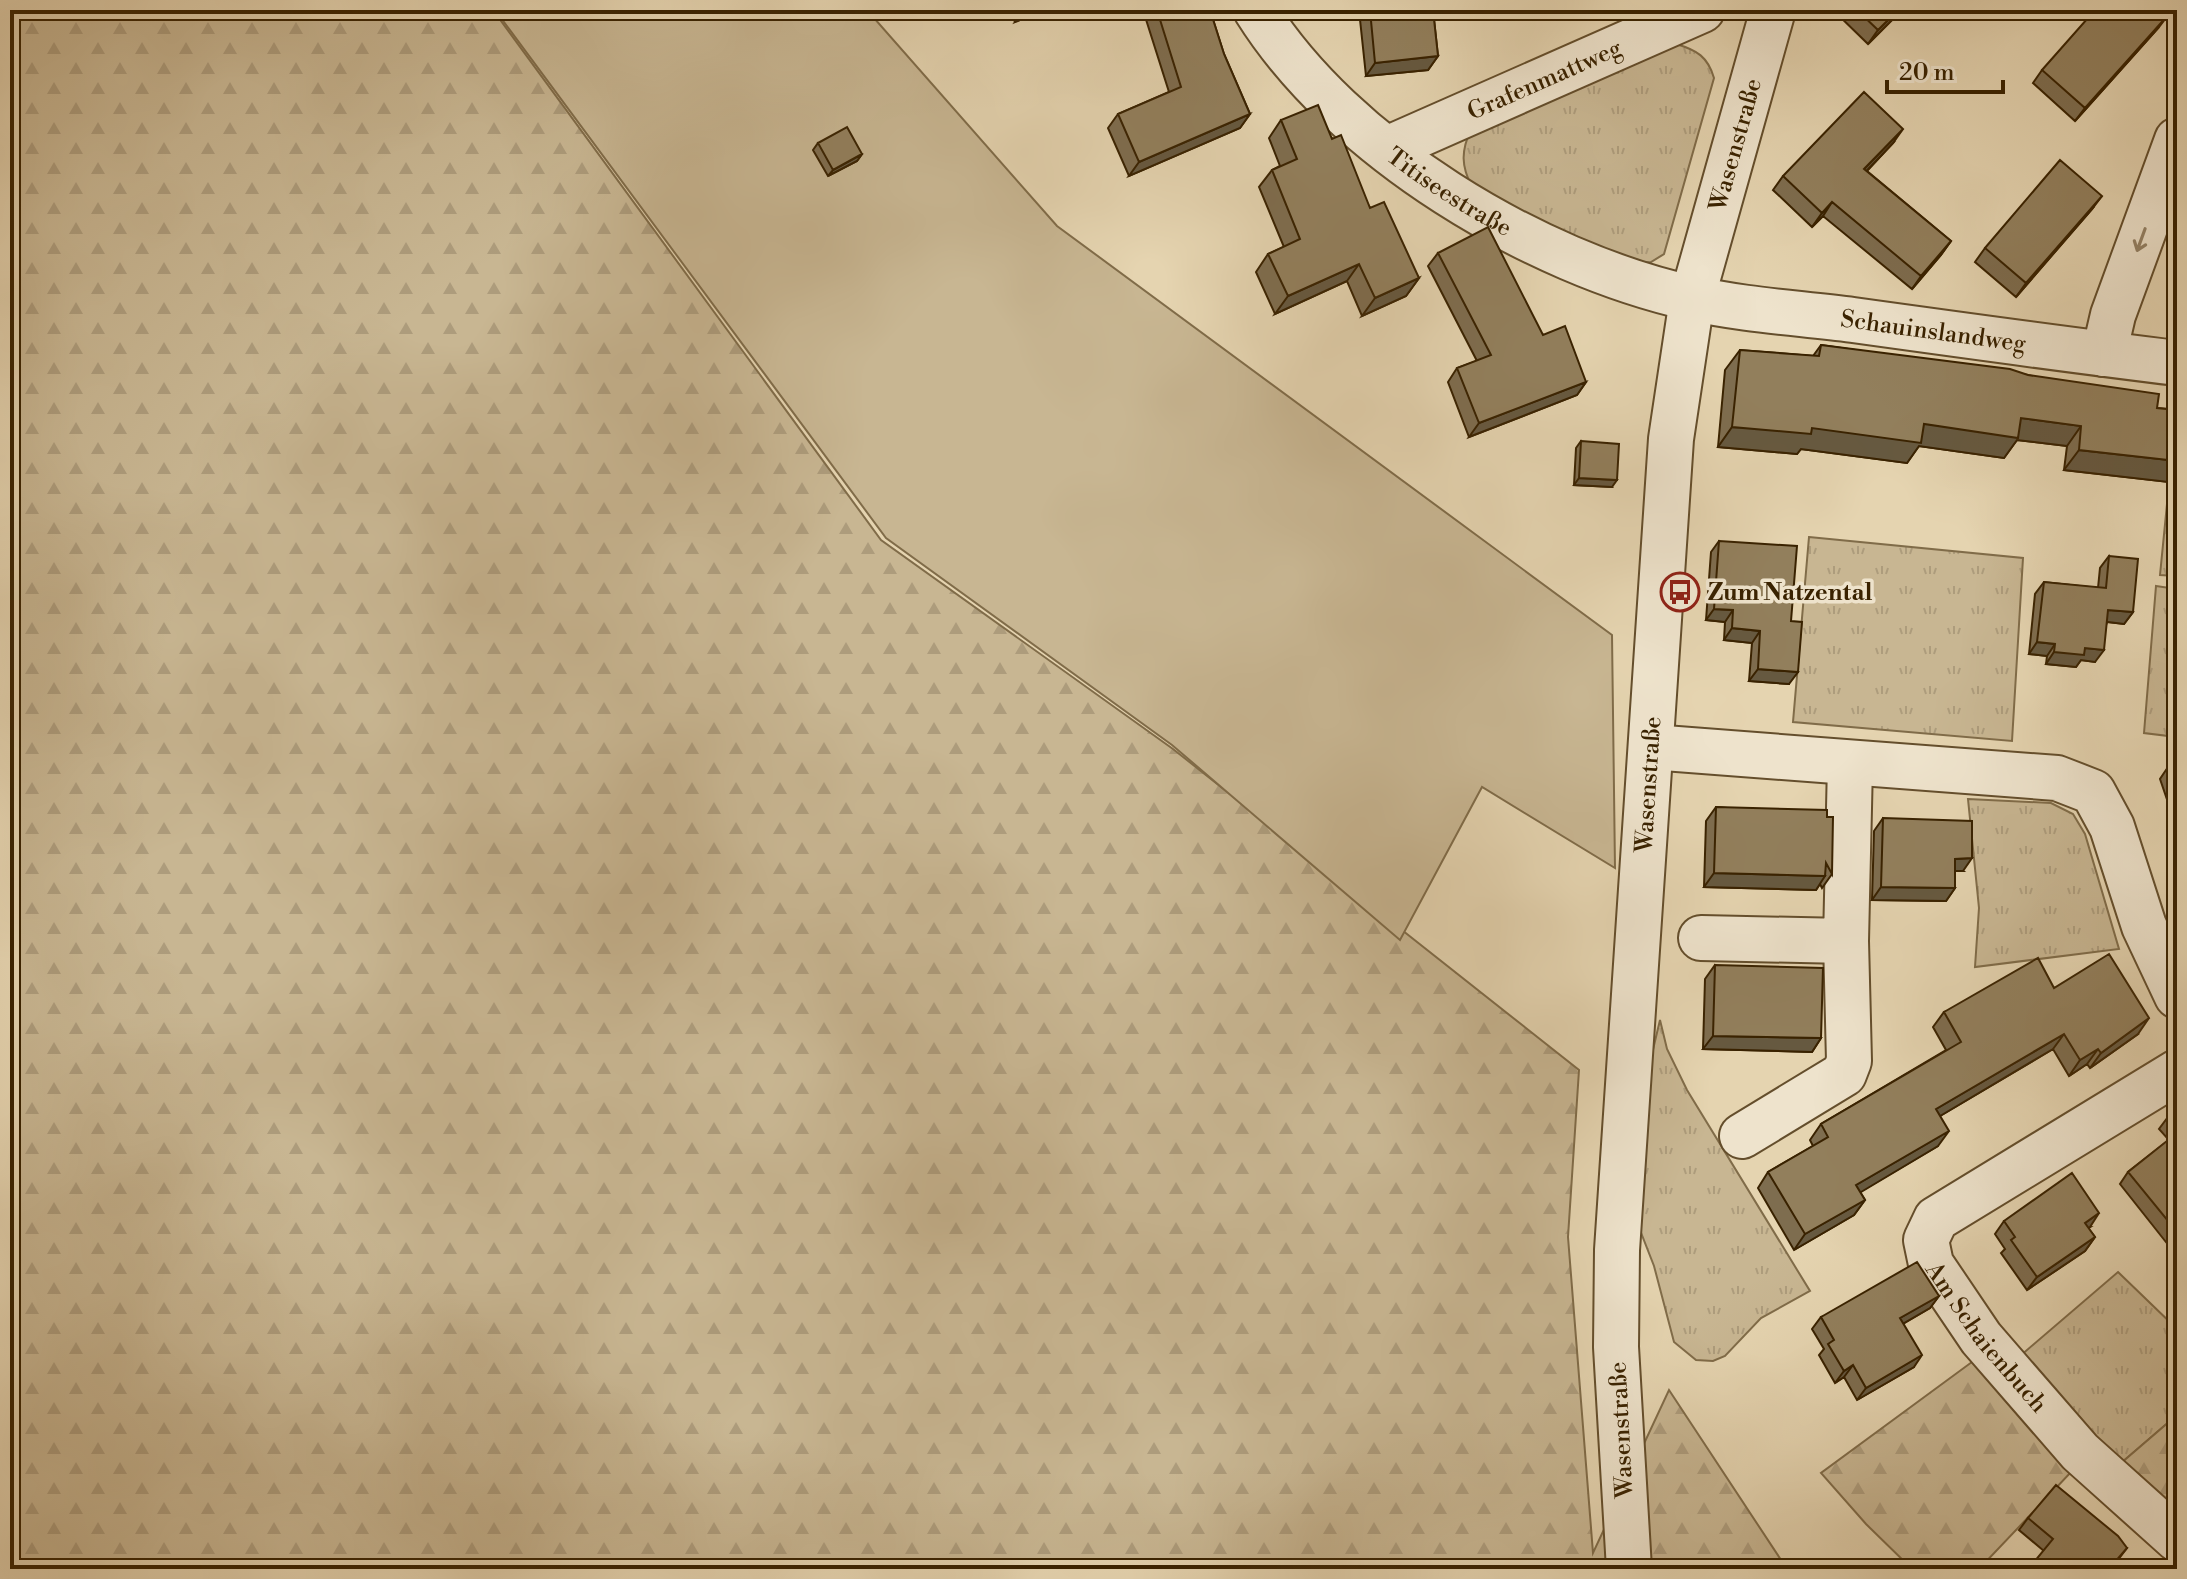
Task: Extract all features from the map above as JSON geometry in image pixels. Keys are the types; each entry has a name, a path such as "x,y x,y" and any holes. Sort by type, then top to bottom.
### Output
{"street":[{"name":"Titiseestraße","path":"1256,10 1324,93 1387,149 1458,200 1529,240 1610,274 1692,299"},
{"name":"Grafenmattweg","path":"1387,149 1702,10"},
{"name":"Wasenstraße","path":"1629,1569 1616,1347 1617,1250 1670,452 1692,299 1773,10"},
{"path":"2104,354 2113,315 2177,140"},
{"name":"Schauinslandweg","path":"1692,299 2177,363"},
{"path":"1651,747 2057,778 2093,792 2101,801 2112,827 2144,926 2177,996"},
{"path":"1742,1136 1844,1074 1849,1061 1846,941 1850,764"},
{"path":"1701,938 1846,941"},
{"name":"Am Schaienbuch","path":"2177,1072 1936,1219 1926,1240 1931,1264 1981,1338 2080,1452 2177,1539"}],"green space":[{"path":"10,10 493,10 881,540 1173,749 1579,1070 1568,1237 1593,1553 1669,1390 1787,1569 10,1569"},
{"path":"495,10 867,10 1057,226 1612,635 1615,868 1482,787 1400,940 1172,745 886,538"},
{"path":"1676,44 1701,55 1714,78 1664,254 1651,262 1630,264 1472,187 1464,158 1471,129"},
{"path":"2177,424 2177,576 2160,575"},
{"path":"1809,537 2023,558 2012,741 1793,722"},
{"path":"2156,586 2177,589 2172,675 2177,676 2177,737 2144,733"},
{"path":"1968,799 2051,803 2073,814 2085,834 2119,949 1975,967 1979,908"},
{"path":"1660,1020 1667,1049 1687,1090 1810,1291 1761,1318 1725,1356 1713,1361 1696,1360 1674,1342 1654,1266 1640,1230 1647,1075"},
{"path":"2118,1272 2177,1329 2177,1415 2120,1464 2020,1356"},
{"path":"1976,1359 2073,1470 1979,1569 1912,1569 1866,1524 1821,1473"},
{"path":"2177,1415 2177,1514 2120,1464"}],"building":[{"path":"1157,10 1210,10 1224,54 1250,114 1139,162 1118,114 1181,87"},
{"path":"1370,10 1433,10 1438,56 1375,63"},
{"path":"1857,10 1898,10 1878,30"},
{"path":"2095,10 2165,10 2169,14 2085,108 2042,70"},
{"path":"1864,92 1903,129 1864,169 1951,241 1921,276 1832,202 1822,213 1783,176"},
{"path":"1318,105 1332,139 1341,135 1370,208 1384,202 1419,278 1375,298 1359,264 1288,296 1268,254 1300,239 1272,170 1297,159 1281,120"},
{"path":"847,127 862,154 833,170 818,143"},
{"path":"2060,160 2102,196 2026,283 1985,248"},
{"path":"1488,227 1543,335 1565,326 1586,382 1479,423 1457,368 1491,355 1438,253"},
{"path":"1821,345 2010,369 2028,375 2159,394 2157,408 2177,410 2177,461 2079,450 2081,426 2021,418 2018,438 1924,424 1921,443 1812,428 1811,434 1732,427 1740,350 1819,356"},
{"path":"1581,441 1619,444 1617,480 1579,478"},
{"path":"1719,541 1797,546 1791,621 1802,622 1798,672 1758,669 1760,631 1732,628 1733,610 1714,609"},
{"path":"2109,556 2138,559 2133,612 2108,610 2104,650 2085,648 2084,655 2054,652 2055,644 2037,642 2044,582 2106,588"},
{"path":"2177,764 2177,793 2168,767"},
{"path":"1716,807 1827,810 1827,817 1833,817 1832,874 1826,863 1825,876 1714,873"},
{"path":"1883,818 1972,821 1972,858 1955,859 1955,888 1881,887"},
{"path":"2109,954 2149,1018 2101,1053 2098,1049 2080,1060 2064,1034 1936,1109 1949,1131 1856,1185 1865,1200 1805,1234 1768,1172 1828,1137 1821,1124 1961,1042 1944,1012 2038,958 2054,988"},
{"path":"1715,965 1823,968 1821,1038 1713,1036"},
{"path":"2177,1110 2177,1127 2168,1117"},
{"path":"2177,1133 2177,1232 2128,1172"},
{"path":"2072,1173 2099,1213 2085,1223 2095,1237 2037,1277 2011,1240 2015,1237 2004,1221"},
{"path":"1917,1262 1939,1296 1900,1318 1922,1355 1866,1388 1853,1365 1844,1371 1828,1344 1834,1340 1821,1317"},
{"path":"2056,1485 2118,1536 2127,1548 2109,1569 2043,1569 2034,1562 2053,1539 2028,1518"}],"place":[{"name":"Zum Natzental","path":"1680,592"}]}
